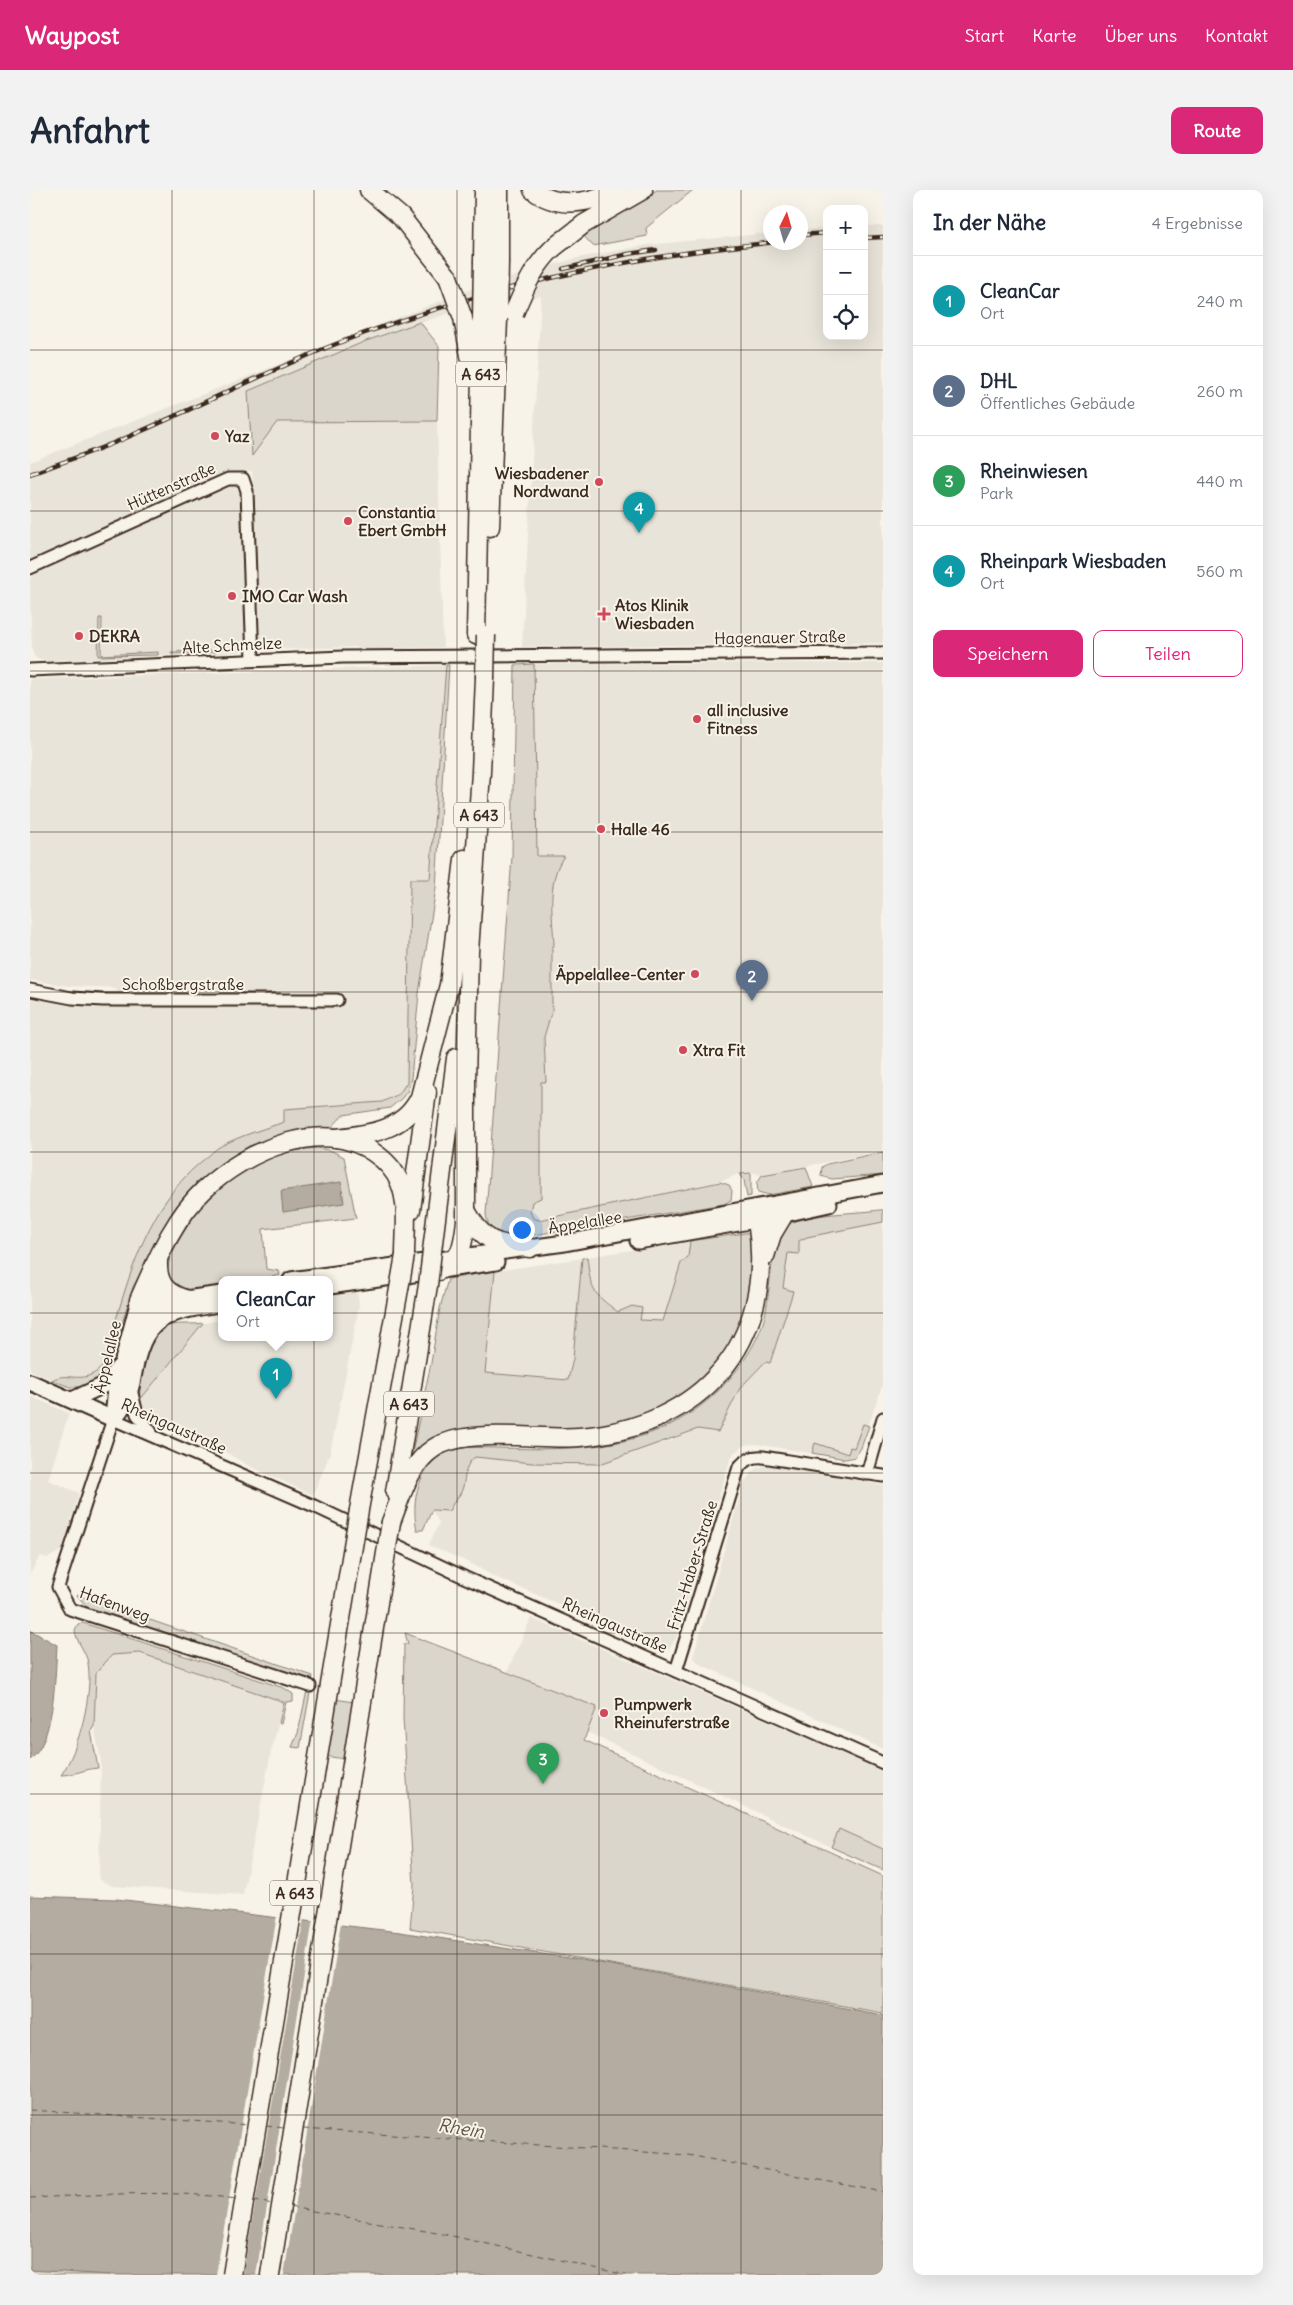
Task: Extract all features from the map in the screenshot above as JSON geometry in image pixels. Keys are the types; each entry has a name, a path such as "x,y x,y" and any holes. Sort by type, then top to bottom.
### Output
{"highway":[{"path":"369,190 401,217 448,276 463,318 469,344 479,429"},
{"name":"A 643","path":"232,2275 359,1510 399,1289 433,1046 449,985 456,936 467,830 479,678 496,384 498,317 484,190"},
{"name":"A 643","path":"491,261 499,190"},
{"path":"533,190 555,201 573,203 595,200 617,190"},
{"path":"498,317 553,248 584,224 643,190"},
{"name":"A 643","path":"481,635 479,429 498,317"},
{"name":"A 643","path":"270,2275 391,1522 433,1278 432,1251 469,952 481,772 479,678"},
{"path":"433,1278 453,1263 458,1256 465,1230 467,1212 466,1081 469,952"},
{"path":"336,1138 383,1130 405,1118 420,1097 433,1046"},
{"path":"138,1349 145,1301 155,1267 171,1234 190,1206 205,1189 230,1169 250,1157 285,1144 314,1138 349,1140 367,1148 385,1161 397,1176 405,1206 404,1255"},
{"path":"467,1212 478,1230 488,1240 507,1246 530,1248"},
{"path":"756,1214 762,1266"},
{"path":"391,1522 414,1469 426,1454 440,1445 479,1437 558,1438 598,1435 654,1420 688,1401 714,1378 736,1351 750,1321 762,1266 772,1234 784,1214"},
{"path":"155,1267 164,1287 172,1294 185,1299"},
{"path":"145,1301 160,1311 171,1314"}],"main road":[{"name":"Äppelallee","path":"333,1286 433,1278 598,1247 756,1214 883,1184"},
{"name":"Äppelallee","path":"319,1276 458,1256 530,1248 756,1214 784,1214 883,1194"},
{"path":"145,1301 185,1299 218,1295"},
{"name":"Äppelallee","path":"113,1419 114,1397 121,1364 145,1301"},
{"name":"Äppelallee","path":"113,1419 122,1409 131,1389 138,1349 151,1328 171,1314 218,1304"},
{"path":"72,1400 104,1385 121,1364"},
{"name":"Rheingaustraße","path":"30,1382 113,1419"}],"street":[{"name":"Hüttenstraße","path":"30,568 228,479 243,479 247,491 253,660"},
{"name":"Hagenauer Straße","path":"436,656 883,653"},
{"name":"Alte Schmelze","path":"30,670 253,660 436,656"},
{"name":"Schoßbergstraße","path":"30,990 72,998 103,1000 337,1000"},
{"path":"131,1389 141,1422 158,1438"},
{"path":"883,1418 868,1474 883,1476"},
{"name":"Rheingaustraße","path":"113,1419 883,1763"},
{"name":"Hafenweg","path":"113,1419 58,1587 70,1609 310,1686"},
{"name":"Fritz-Haber-Straße","path":"676,1671 739,1467 748,1460 758,1457 868,1474"}],"shaded area":[{"path":"657,190 693,190 646,228 647,236 593,246 581,233 599,220"},
{"path":"868,226 883,226 883,643 522,647 541,296 462,309 366,341 277,422 437,421 443,647 364,650 354,647 264,650 259,641 252,471 233,473 234,485 242,494 248,639 243,650 237,652 44,661 34,656 32,649 30,579 37,570 200,495 196,486 30,561 30,462 471,289 577,258 647,245 763,234 763,250 808,250 808,229 823,228 823,340 868,340"},
{"path":"420,322 439,346 437,421 277,422 252,456 248,391 366,341"},
{"path":"99,618 102,618 101,655 158,652 158,655 98,656"},
{"path":"216,650 217,652 171,654 171,652"},
{"path":"883,663 883,1151 761,1175 751,1172 739,1174 724,1180 561,1216 539,1220 533,1218 530,1212 532,1202 541,1198 541,1082 546,1081 544,1037 552,1010 552,947 554,946 552,883 555,868 563,856 537,856 534,664"},
{"path":"534,664 537,856 564,856 558,866 555,877 552,900 554,946 552,947 552,1010 544,1037 546,1082 541,1082 541,1198 532,1202 530,1212 533,1218 539,1220 720,1182 729,1185 732,1191 731,1200 724,1204 515,1238 495,1232 489,1225 486,1214 512,857 515,665"},
{"path":"446,665 430,880 410,879 407,1082 399,1094 382,1102 359,1105 285,1122 222,1145 138,1251 102,1367 86,1378 58,1376 52,1380 30,1370 30,999 116,1008 117,988 69,986 30,980 30,679"},
{"path":"446,665 449,665 436,888 419,993 411,1078 408,1090 390,1108 343,1115 332,1127 278,1137 249,1146 221,1163 196,1183 175,1208 133,1287 111,1360 103,1375 90,1385 82,1387 70,1387 52,1380 58,1377 88,1376 102,1367 127,1283 149,1229 163,1204 181,1181 202,1161 230,1141 284,1122 284,1109 382,1102 399,1094 407,1082 410,879 430,879"},
{"path":"318,1148 332,1151 344,1157 356,1218 263,1229 266,1269 279,1271 280,1275 218,1276 218,1289 190,1293 168,1284 168,1264 175,1247 194,1216 208,1200 223,1185 256,1163 296,1151"},
{"path":"883,1152 883,1175 832,1179 821,1176 822,1167 827,1164"},
{"path":"806,1167 813,1187 769,1195 758,1192 757,1183 762,1175"},
{"path":"751,1173 751,1196 747,1197 744,1180 740,1174"},
{"path":"883,1210 883,1222 807,1237 799,1241 799,1254 788,1253 783,1288 793,1291 770,1363 765,1362 740,1388 718,1432 698,1429 600,1464 532,1463 475,1457 466,1469 460,1494 449,1511 432,1510 423,1530 417,1530 415,1503 417,1490 429,1467 437,1458 449,1451 462,1447 531,1449 598,1445 631,1439 663,1428 692,1412 727,1382 745,1359 755,1342 766,1313 773,1259 779,1236 784,1228 802,1219 815,1216"},
{"path":"883,1222 883,1383 860,1450 855,1457 846,1459 756,1444 745,1445 734,1453 730,1460 676,1638 669,1649 665,1650 493,1576 474,1565 429,1545 439,1523 432,1510 449,1511 470,1461 475,1457 532,1463 664,1443 698,1429 718,1432 740,1388 765,1362 770,1363 788,1253 799,1245 799,1241 807,1237"},
{"path":"752,1232 755,1240 750,1289 736,1332 723,1355 705,1376 685,1392 662,1406 637,1416 610,1423 572,1429 499,1429 410,1462 431,1363 440,1308 448,1279 495,1271 485,1373 568,1380 573,1359 582,1258 587,1257 591,1284 602,1300 618,1312 632,1306 642,1308 640,1320 663,1321 681,1263 688,1257 690,1241"},
{"path":"690,1241 688,1257 681,1264 663,1321 639,1320 642,1309 632,1306 618,1312 598,1297 591,1286 587,1257"},
{"path":"582,1258 573,1359 568,1380 485,1374 495,1271"},
{"path":"357,1291 359,1304 330,1454 313,1495 249,1466 224,1451 160,1423 145,1415 140,1407 139,1401 203,1323 218,1321 218,1341 333,1341 333,1295"},
{"path":"203,1323 139,1401 143,1369 150,1345 155,1336 162,1329 171,1325"},
{"path":"30,1396 69,1413 48,1480 79,1493 62,1550 48,1558 40,1556 30,1574"},
{"path":"863,1424 869,1426 861,1448 855,1457 846,1459 812,1453 815,1443 848,1454 850,1447 854,1448"},
{"path":"767,1465 883,1485 883,1749 700,1664 693,1657 744,1482 755,1469"},
{"path":"77,1595 313,1676 300,1748 292,1747 298,1733 309,1681 94,1610 87,1607"},
{"path":"531,1618 883,1771 883,1849 839,1829 831,1847 587,1732 596,1707 507,1672"},
{"path":"83,1623 284,1688 293,1694 293,1701 286,1702 281,1724 279,1723 284,1702 140,1653 112,1655 96,1673 94,1726 91,1731 98,1768 61,1775 68,1764 79,1737 86,1705 89,1676 88,1663 75,1630 78,1624"},
{"path":"405,1633 597,1707 584,1740 883,1876 883,2013 410,1928 414,1885 403,1718 404,1644 408,1644"},
{"path":"140,1653 284,1702 271,1752 243,1895 112,1886 99,1879 101,1761 94,1726 96,1673 112,1655"},
{"path":"321,1697 367,1704 358,1761 311,1754"},
{"path":"839,1829 883,1849 883,1870 831,1847"},
{"path":"30,2266 33,2266 110,2275 30,2275"}],"water":[{"path":"341,1182 344,1203 283,1212 281,1191"},
{"path":"30,1630 57,1645 54,1690 49,1723 38,1751 30,1760"},
{"name":"Rhein","path":"30,1896 116,1899 400,1932 600,1963 883,2015 883,2275 110,2275 30,2270"}],"pier":[{"path":"277,1915 304,1918 243,2275 216,2275"},
{"path":"313,1919 341,1923 284,2275 256,2275"}],"ferry route":[{"path":"30,2110 249,2125"},
{"path":"266,2126 284,2128"},
{"path":"303,2129 688,2155 883,2192"},
{"path":"30,2198 159,2193 236,2199"},
{"path":"253,2201 274,2204"},
{"path":"290,2207 448,2235 626,2275"}],"railway":[{"path":"808,234 823,233"},
{"path":"868,238 883,237"},
{"path":"30,474 124,439 336,344 465,300 568,274 619,264 763,244"},
{"path":"563,269 628,254 656,250"}],"place":[{"name":"Yaz","path":"215,436"},
{"name":"Wiesbadener Nordwand","path":"599,482"},
{"name":"Constantia Ebert GmbH","path":"348,521"},
{"name":"Rheinpark Wiesbaden","path":"639,533"},
{"name":"IMO Car Wash","path":"232,596"},
{"name":"Atos Klinik Wiesbaden","path":"604,614"},
{"name":"DEKRA","path":"79,636"},
{"name":"all inclusive Fitness","path":"697,719"},
{"name":"Halle 46","path":"601,829"},
{"name":"Äppelallee-Center","path":"695,974"},
{"name":"DHL","path":"752,1001"},
{"name":"Xtra Fit","path":"683,1050"},
{"name":"CleanCar","path":"276,1399"},
{"name":"Pumpwerk Rheinuferstraße","path":"604,1713"},
{"name":"Rheinwiesen","path":"543,1784"}]}
